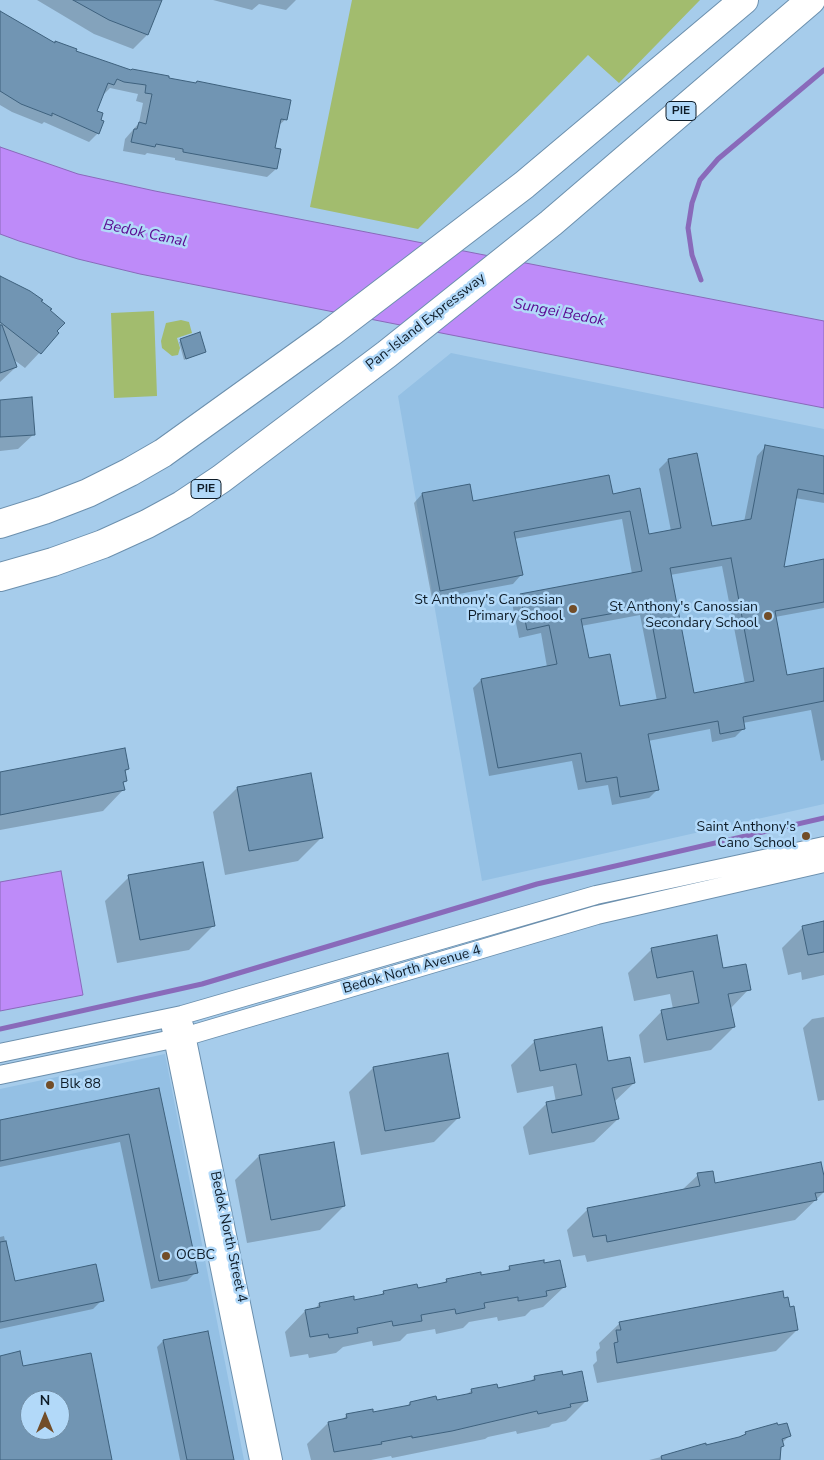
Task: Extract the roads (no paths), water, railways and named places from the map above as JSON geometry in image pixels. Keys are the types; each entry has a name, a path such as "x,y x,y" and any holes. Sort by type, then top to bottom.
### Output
{"highway":[{"path":"0,524 88,493 163,453 330,333 524,185 744,0"},
{"name":"Pan-Island Expressway","path":"0,577 53,562 103,544 147,524 182,505 222,479 387,354 550,223 811,0"}],"street":[{"name":"Bedok North Avenue 4","path":"0,1053 175,1016 588,898 824,846"},
{"name":"Bedok North Avenue 4","path":"0,1075 180,1038 597,915 824,863"},
{"name":"Bedok North Street 4","path":"175,1016 273,1460"},
{"name":"Bedok North Street 4","path":"180,1038 259,1460"}],"water":[{"path":"0,147 78,174 155,191 824,321 824,408 140,274 78,259 19,241 0,234"},
{"path":"61,871 83,995 0,1011 0,882"}],"waterway":[{"path":"701,280 692,255 688,228 692,203 700,180 718,159 824,70"},
{"path":"0,1029 202,984 537,884 824,818"}],"place":[{"name":"St Anthony's Canossian Primary School","path":"573,609"},
{"name":"St Anthony's Canossian Secondary School","path":"768,616"},
{"name":"Saint Anthony's Cano School","path":"806,836"},
{"name":"Blk 88","path":"50,1085"},
{"name":"OCBC","path":"166,1256"}],"water label":[{"name":"Bedok Canal","path":"145,234"},
{"name":"Sungei Bedok","path":"559,313"}]}
